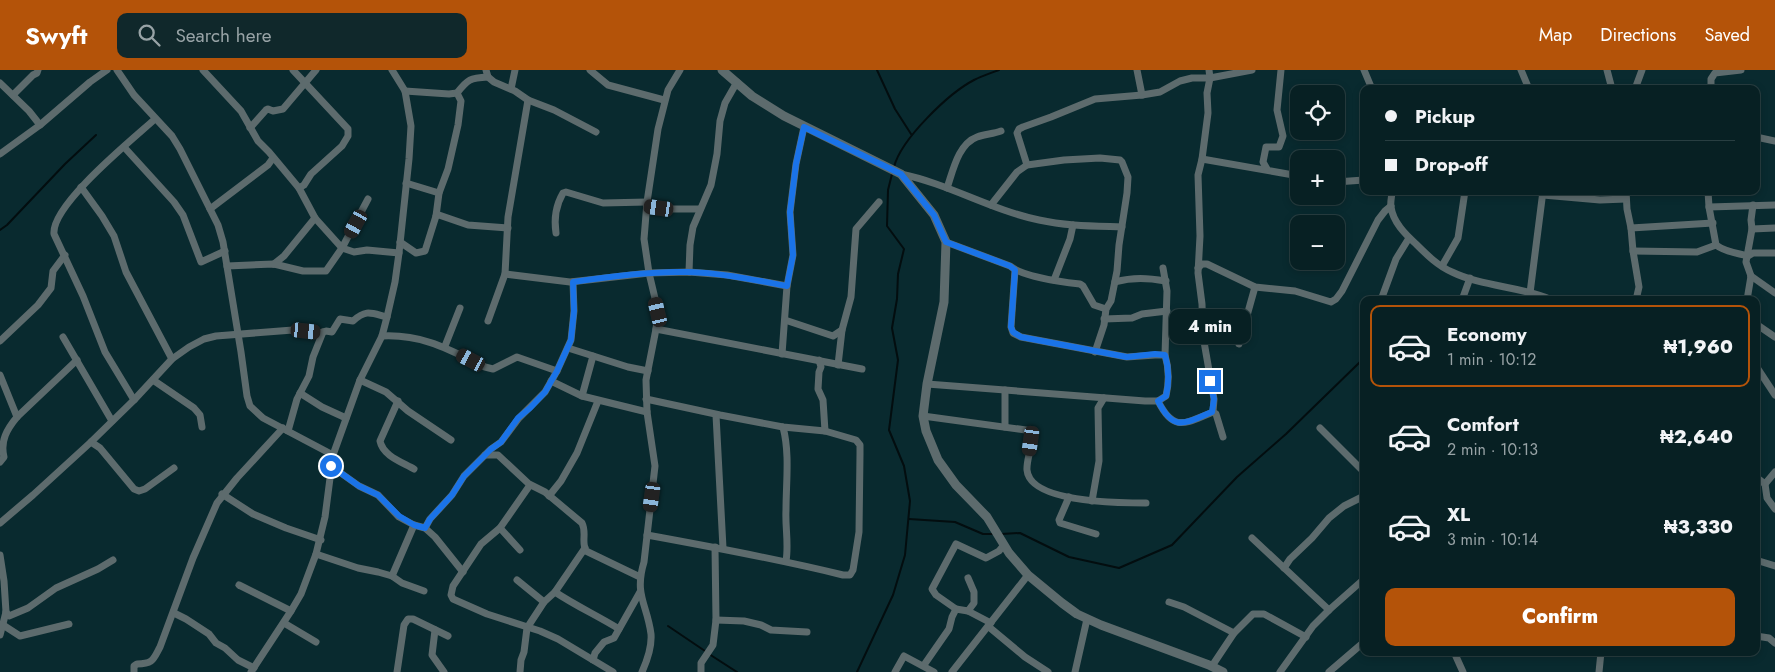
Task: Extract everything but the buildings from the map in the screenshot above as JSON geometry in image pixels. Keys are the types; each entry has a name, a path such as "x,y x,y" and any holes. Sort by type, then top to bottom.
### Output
{"street":[{"path":"13,95 38,70"},
{"path":"0,154 40,125 90,82 107,70"},
{"path":"117,70 128,88 172,136 218,226 227,266 246,396 250,406 263,418 333,455"},
{"path":"204,70 241,111 258,141 299,188 315,218 342,248 354,252 366,250 399,253"},
{"path":"294,70 348,129 348,136 342,146 311,174 304,185 299,188"},
{"path":"250,128 266,110 283,109 316,70"},
{"path":"174,613 209,634 216,643 252,670 301,594 320,540 333,455 360,380 382,336 395,282 411,126 405,91 392,70"},
{"path":"511,89 515,70"},
{"path":"590,70 608,85 664,100"},
{"path":"642,672 648,655 651,636 640,592 640,576 644,562 655,466 646,399 646,380 658,312 644,240 647,204 664,100 680,70"},
{"path":"722,70 772,109 804,127 901,174 921,178 991,205 1038,220 1073,225 1122,227"},
{"path":"1137,70 1142,95"},
{"path":"1208,70 1210,78 1207,93 1208,113 1198,175 1200,236 1198,268 1206,363 1214,399 1212,412"},
{"path":"1027,165 1017,133 1019,129 1051,118 1094,99 1160,92 1180,81 1192,78 1210,78 1252,70"},
{"path":"1267,170 1264,162 1266,147 1278,147 1283,136 1277,110 1281,70"},
{"path":"1364,70 1370,85"},
{"path":"1521,70 1527,85"},
{"path":"1607,70 1611,85"},
{"path":"1636,85 1642,70"},
{"path":"1711,85 1711,80 1715,73 1741,70"},
{"path":"405,91 457,93 466,81 487,74 494,82 596,132"},
{"path":"689,272 693,227 711,185 724,103 736,82"},
{"path":"0,83 29,110 40,125"},
{"path":"400,242 416,253 425,251 436,216 439,193 448,169 458,126 462,102 457,93"},
{"path":"488,321 504,274 519,145 528,100"},
{"path":"134,400 105,352 83,296 53,230 61,213 81,188 155,119"},
{"path":"782,354 787,286 793,255 790,212 796,164 804,127"},
{"path":"947,188 959,154 968,144 976,137 1001,130"},
{"path":"1760,138 1775,142"},
{"path":"124,147 174,202 183,215 201,262 224,251"},
{"path":"210,209 268,165 273,158"},
{"path":"991,205 1017,172 1027,165 1100,158 1120,160 1122,162 1128,177 1115,282 1095,352"},
{"path":"1202,159 1290,174"},
{"path":"901,174 934,215 946,242 944,302 927,384 923,416 926,431 938,460 956,485 987,517 1009,553 1028,574 1062,603 1087,618 1223,672"},
{"path":"1345,181 1360,180"},
{"path":"406,182 439,193"},
{"path":"81,188 114,236 126,272 172,358"},
{"path":"556,233 554,223 558,204 563,193 566,192 603,202 647,204 671,209 700,209"},
{"path":"1391,195 1390,206 1397,224 1431,259 1451,272 1541,296"},
{"path":"1442,266 1458,238 1464,195"},
{"path":"1530,292 1543,195"},
{"path":"1559,195 1600,200 1626,195 1639,287 1637,296"},
{"path":"1708,195 1716,245 1722,250 1748,256 1753,253 1775,253"},
{"path":"227,266 274,264 303,271 326,271 342,248 368,199"},
{"path":"838,365 842,330 851,297 856,229 879,202"},
{"path":"1748,296 1751,276 1746,262 1752,229 1753,205"},
{"path":"1709,207 1775,205"},
{"path":"1198,268 1202,264 1207,264 1255,287 1295,291 1331,302 1336,299 1378,220 1390,206"},
{"path":"436,216 439,215 468,225 508,228"},
{"path":"274,264 284,256 315,218"},
{"path":"1631,228 1712,222"},
{"path":"1054,280 1070,239 1073,225"},
{"path":"1752,229 1775,228"},
{"path":"1382,296 1396,259 1409,238"},
{"path":"946,242 1010,266 1015,270 1054,280 1080,284 1094,304 1106,310"},
{"path":"1633,251 1697,252 1716,245"},
{"path":"0,341 38,305 51,288 53,271 64,255"},
{"path":"927,384 1158,401 1166,396 1168,388 1168,364 1165,355 1168,291 1163,268"},
{"path":"1015,270 1011,327 1013,332 1021,337 1127,357 1155,354 1165,355"},
{"path":"504,274 537,280 573,282 649,273 689,272 727,275 787,286"},
{"path":"1751,276 1775,293"},
{"path":"1115,282 1128,278 1166,281"},
{"path":"1463,296 1470,278"},
{"path":"425,528 430,519 452,495 464,476 497,445 518,418 545,392 552,381 571,340 574,311 573,282"},
{"path":"1239,344 1255,287"},
{"path":"445,346 460,308"},
{"path":"1104,319 1132,318 1142,314 1167,311"},
{"path":"0,523 91,442 134,400 172,358 204,339 216,336 293,330 332,332 340,319 353,321 362,313 369,312 387,317"},
{"path":"785,320 833,336 842,330"},
{"path":"1760,326 1774,334"},
{"path":"656,329 862,369"},
{"path":"134,672 134,666 137,664 148,664 154,659 174,613 193,558 216,503 222,494 285,430 309,376 322,332"},
{"path":"382,336 397,335 434,342 485,368 492,369 516,357 557,371"},
{"path":"63,337 112,421"},
{"path":"568,348 628,367 648,371"},
{"path":"582,396 593,356"},
{"path":"0,462 4,457 2,440 17,417 77,360"},
{"path":"819,360 821,367 818,389 823,400 825,431"},
{"path":"1760,372 1775,396"},
{"path":"0,375 17,417"},
{"path":"153,380 194,408 200,415 202,428"},
{"path":"360,380 386,392 408,411 451,440"},
{"path":"552,381 582,396 648,412"},
{"path":"1005,390 1005,427"},
{"path":"300,393 322,407 346,418"},
{"path":"1092,501 1099,461 1098,408 1104,398"},
{"path":"646,399 716,415 783,427 825,431 856,440 860,445 859,532 850,574 843,575 786,561 647,536"},
{"path":"549,496 577,454 598,400"},
{"path":"398,401 380,441 382,448 389,455 414,469"},
{"path":"1158,401 1169,419 1178,423 1194,421 1212,412"},
{"path":"1212,412 1216,414 1223,437"},
{"path":"701,672 701,663 713,644 716,620 719,548 716,415"},
{"path":"923,416 1026,430 1030,434 1031,441 1027,469 1034,484 1069,497 1092,501 1146,503"},
{"path":"783,427 786,438 787,463 786,511 788,552 786,561"},
{"path":"1320,428 1360,468"},
{"path":"91,442 100,448 134,489 139,492 174,468"},
{"path":"497,445 498,455 530,485 549,496 582,523 585,529 584,548 556,592 544,602 527,628 524,652 520,660 520,672"},
{"path":"485,455 498,455"},
{"path":"331,466 359,486 378,495 399,516 414,525 425,528 435,537 463,572"},
{"path":"1765,484 1775,472"},
{"path":"1760,480 1765,484 1767,498 1775,510"},
{"path":"530,485 500,528 481,544 453,586 451,595 453,599 487,614 540,631 558,639 613,672"},
{"path":"222,494 253,514 320,540"},
{"path":"1069,497 1059,520 1060,523 1096,534"},
{"path":"1284,568 1290,559 1329,518 1344,506 1360,498"},
{"path":"392,576 414,525"},
{"path":"500,528 520,550"},
{"path":"1252,538 1329,610"},
{"path":"1004,545 999,551 986,558 956,544 932,589 936,595 956,609 968,611 990,625 1025,657 1048,672"},
{"path":"584,548 586,551 640,576"},
{"path":"316,554 358,568 392,576 402,583 424,591"},
{"path":"0,555 6,612 0,635"},
{"path":"6,612 9,616 28,608 51,591 113,560"},
{"path":"1760,561 1775,566"},
{"path":"952,672 1028,574"},
{"path":"968,578 974,592 974,603 968,611"},
{"path":"517,580 544,602"},
{"path":"1280,672 1306,636 1329,610 1360,583"},
{"path":"239,585 291,611"},
{"path":"556,592 578,607 592,612 619,629"},
{"path":"593,660 597,650 604,642 614,638 640,592"},
{"path":"1169,602 1184,607 1234,632"},
{"path":"924,665 949,629 956,609"},
{"path":"1209,668 1234,632 1250,615 1264,614 1306,636"},
{"path":"1075,672 1087,618"},
{"path":"397,672 404,625 408,620 413,619 448,636"},
{"path":"716,620 744,621 761,625 771,630 807,632"},
{"path":"284,623 316,642"},
{"path":"3,625 20,636 69,624"},
{"path":"436,630 432,655 444,672"},
{"path":"1760,637 1769,638 1775,643"},
{"path":"1332,671 1360,646"},
{"path":"895,672 904,656 934,672"},
{"path":"1456,656 1463,672"},
{"path":"1599,672 1601,656"}],"waterway":[{"path":"877,70 895,109 911,134"},
{"path":"894,167 906,143 927,118 964,86 999,70"},
{"path":"0,230 96,135"},
{"path":"857,672 893,595 905,555 910,501 904,466 889,430 898,360 892,328 897,299 898,274 904,249 887,226 888,190 892,174"},
{"path":"1001,534 1020,533 1069,557 1119,568 1172,545 1237,477 1286,434 1360,362"},
{"path":"909,519 955,522 983,534 994,534"},
{"path":"668,626 705,651"},
{"path":"709,654 737,672"}],"route":[{"path":"331,466 359,486 378,495 399,516 414,525 425,528 430,519 446,504 464,476 491,449 501,442 518,418 545,392 571,340 574,311 573,282 649,273 689,272 727,275 787,286 793,255 790,212 796,164 804,127 901,174 934,215 946,242 1010,266 1015,270 1011,327 1013,332 1021,337 1127,357 1155,354 1165,355 1168,364 1168,388 1166,396 1158,401 1164,414 1169,419 1178,423 1194,421 1212,412 1214,399 1210,381"}]}
